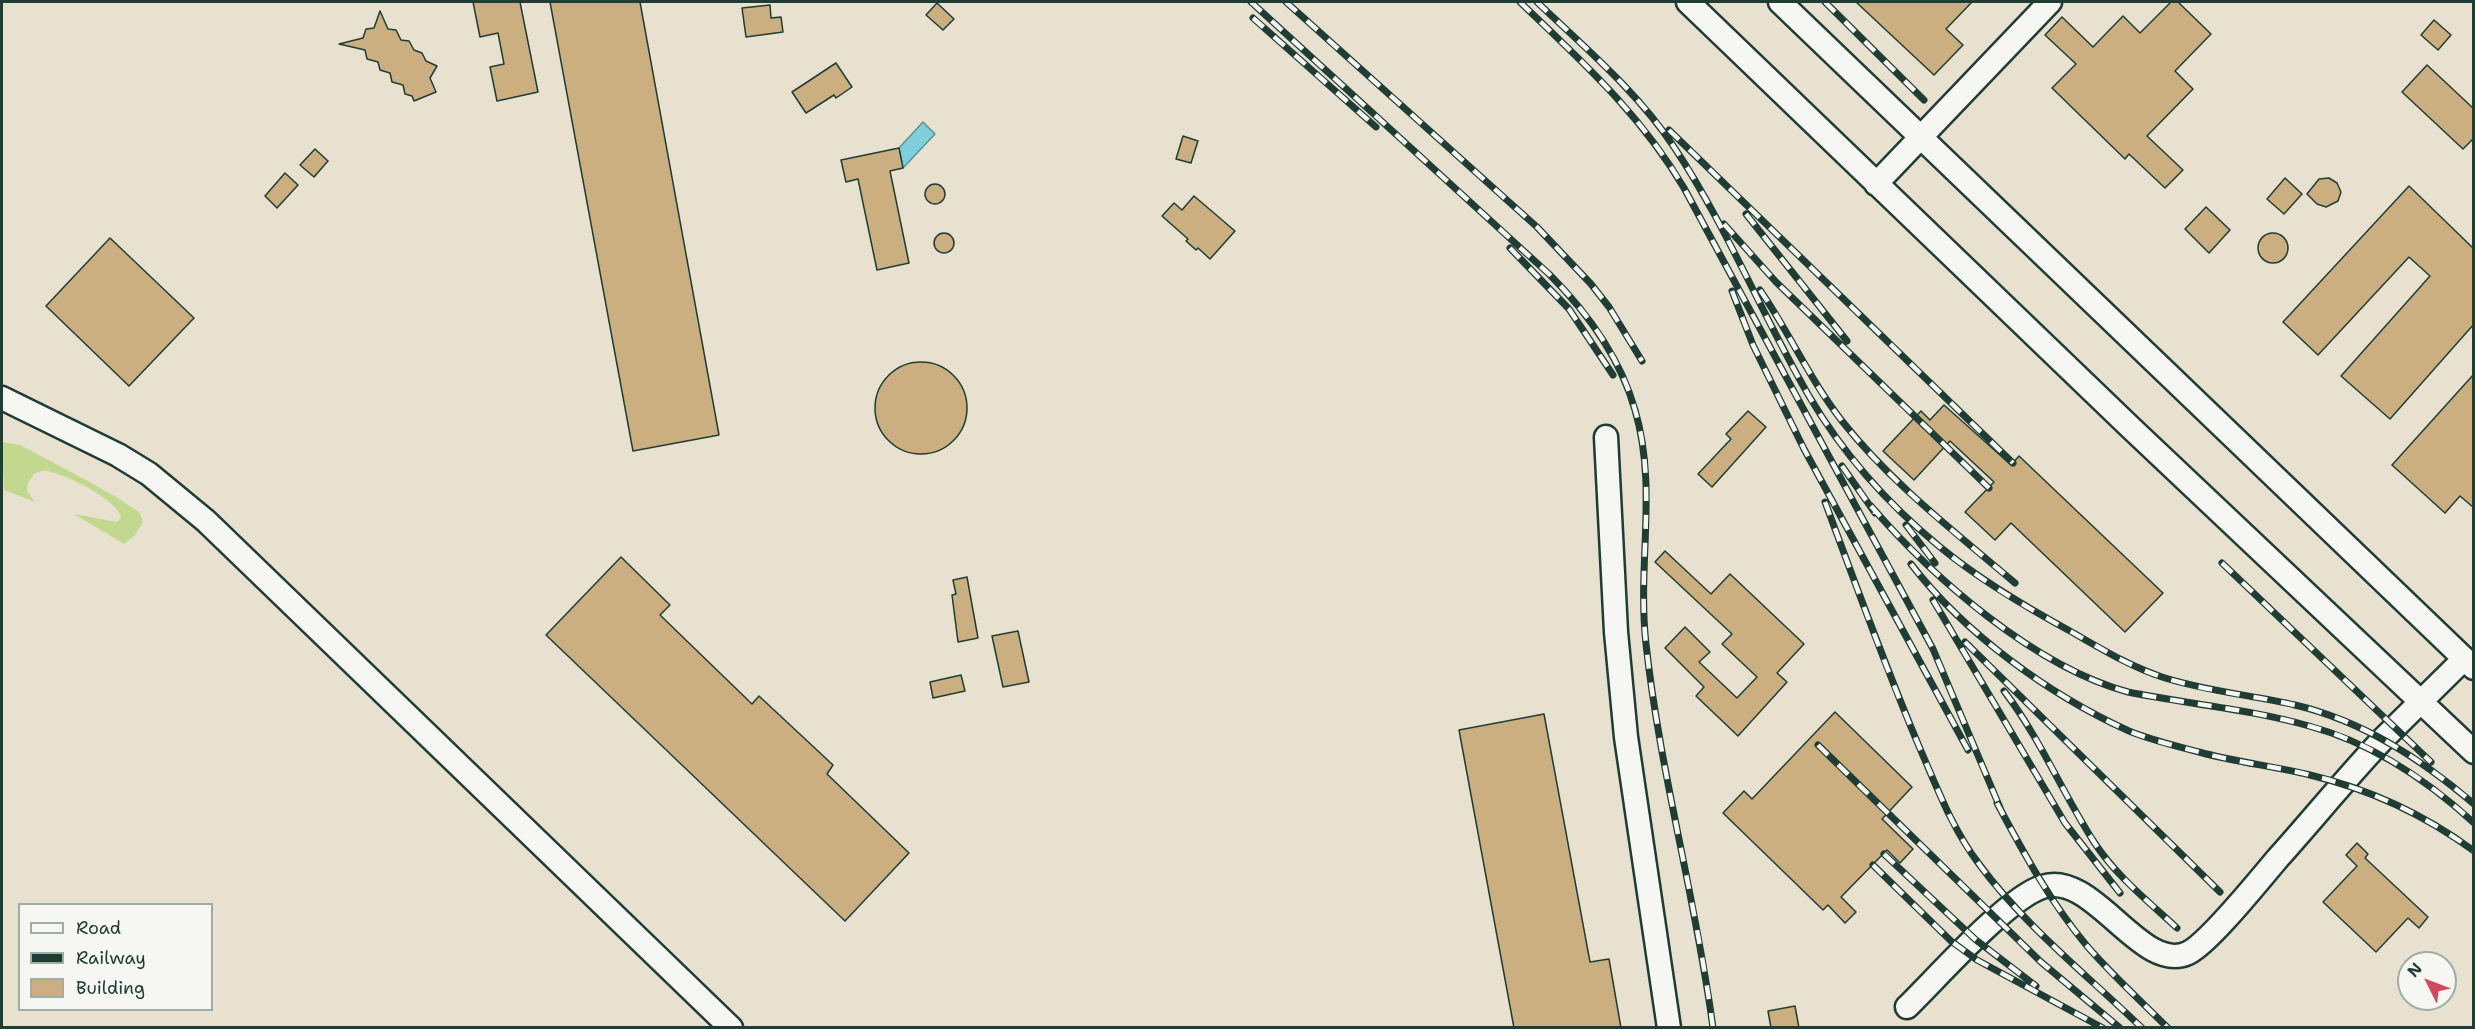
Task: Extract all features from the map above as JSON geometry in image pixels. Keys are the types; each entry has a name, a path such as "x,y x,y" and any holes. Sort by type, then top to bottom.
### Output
{"lane":[{"path":"1688,2 1875,184 2474,752"},
{"path":"1780,2 2469,663 2422,702 2378,745 2196,948 2186,954 2158,952 2142,943 2079,891 2060,885 2045,885 2013,905 1908,1007"},
{"path":"1875,184 2050,2"},
{"path":"2,398 126,460 149,474 207,521 731,1028"},
{"path":"1606,436 1616,632 1626,737 1669,1028"}],"shaded area":[{"path":"2,2 2473,2 2473,1027 2,1028"}],"green space":[{"path":"2,442 20,445 86,480 140,513 143,522 135,535 124,544 74,514 117,522 121,518 111,503 101,496 78,482 55,473 44,471 34,474 28,483 27,491 35,502 4,490"}],"water":[{"path":"923,122 935,134 903,168 899,148"}],"building":[{"path":"473,2 520,2 538,92 497,101 490,67 504,64 498,33 480,37"},
{"path":"550,2 640,2 719,435 633,451"},
{"path":"1856,2 1972,2 1946,29 1963,45 1934,75"},
{"path":"2171,2 2178,2 2211,34 2175,71 2193,89 2147,136 2183,170 2165,188 2129,154 2125,159 2052,88 2076,64 2045,35 2062,17 2093,47 2123,16 2140,33"},
{"path":"937,3 954,19 943,30 926,15"},
{"path":"770,5 771,18 781,17 783,32 746,37 742,8"},
{"path":"380,11 388,29 396,30 401,40 409,41 414,50 422,53 426,61 437,66 430,78 436,92 414,101 412,96 405,94 403,85 392,82 390,73 380,70 378,62 367,59 365,50 339,44 363,38 366,29 374,28"},
{"path":"2434,20 2451,35 2438,50 2421,35"},
{"path":"836,63 852,87 836,98 834,95 806,113 792,92"},
{"path":"2427,65 2474,109 2474,138 2463,149 2402,92"},
{"path":"1183,136 1198,141 1191,163 1176,159"},
{"path":"899,148 903,168 890,171 909,263 877,270 858,179 846,182 841,160"},
{"path":"315,149 328,161 314,177 300,165"},
{"path":"285,173 298,185 277,208 265,196"},
{"path":"2285,178 2302,194 2284,214 2267,199"},
{"path":"2329,178 2337,183 2341,192 2338,201 2326,207 2317,204 2307,194 2319,179"},
{"path":"931,184 939,184 945,190 945,198 939,204 931,204 925,198 925,190"},
{"path":"2409,186 2474,249 2474,324 2390,419 2341,376 2430,276 2409,257 2318,355 2283,322"},
{"path":"1194,196 1235,231 1210,259 1198,248 1196,250 1186,241 1188,239 1162,216 1174,203 1182,210"},
{"path":"2206,207 2230,230 2209,253 2185,229"},
{"path":"940,233 948,233 954,239 954,247 948,253 940,253 934,247 934,239"},
{"path":"2273,233 2279,234 2287,242 2287,254 2279,262 2273,263 2267,262 2259,254 2258,248 2259,242 2267,234"},
{"path":"110,238 194,318 129,386 46,306"},
{"path":"921,362 939,365 954,375 964,390 967,408 964,426 954,441 939,451 921,454 903,451 888,441 878,426 875,408 878,390 888,375 903,365"},
{"path":"2474,374 2474,508 2460,496 2445,513 2392,465"},
{"path":"1944,405 2011,465 2019,456 2163,593 2125,632 2011,523 1995,540 1965,512 1994,482 1950,441 1914,480 1883,451 1921,411 1930,420"},
{"path":"1748,411 1766,427 1712,487 1698,474 1731,439 1726,434"},
{"path":"1665,551 1711,594 1730,574 1804,644 1777,673 1787,682 1738,736 1696,696 1704,687 1665,648 1685,627 1710,652 1699,662 1737,698 1757,677 1722,644 1732,634 1655,562"},
{"path":"621,557 670,605 660,615 752,704 759,696 833,765 827,774 909,853 845,921 546,635"},
{"path":"967,577 978,638 958,642 952,595 956,594 953,580"},
{"path":"1018,631 1029,682 1003,687 992,636"},
{"path":"961,675 965,691 933,698 930,682"},
{"path":"1835,712 1912,787 1882,819 1913,849 1900,863 1887,850 1841,897 1856,912 1845,923 1828,905 1823,910 1723,813 1744,791 1752,799"},
{"path":"1544,714 1590,962 1609,959 1621,1028 1514,1028 1459,730"},
{"path":"2357,843 2368,854 2365,858 2428,917 2419,928 2408,918 2376,952 2323,902 2357,866 2346,855"},
{"path":"1795,1006 1799,1028 1771,1028 1768,1011"}],"railway":[{"path":"1251,2 1549,274 1601,336 1621,372 1635,410 1642,439 1645,468 1644,614 1652,692 1713,1028"},
{"path":"1286,2 1537,227 1591,284 1609,307 1642,361"},
{"path":"1520,2 1587,67 1629,112 1667,161 1684,188 1933,649 2001,810"},
{"path":"1537,2 1627,88 1674,147 1710,207 1792,365 1822,417 1868,478 1921,531 1971,571 2003,592 2126,662 2178,682 2295,705 2344,721 2368,731 2412,757 2474,804"},
{"path":"1825,2 1924,100"},
{"path":"1253,18 1376,127"},
{"path":"1669,130 2013,463"},
{"path":"1746,214 1847,341"},
{"path":"1724,224 1776,282 1989,488"},
{"path":"1510,248 1569,309 1613,375"},
{"path":"1760,290 1830,405 1861,444 1924,506 2015,583"},
{"path":"1732,291 1753,345 1804,449 1968,750"},
{"path":"1842,466 1875,513"},
{"path":"1825,502 1908,720 1961,837 1979,864 2015,908 2142,1028"},
{"path":"1871,506 1896,534 1955,590 1988,617 2057,663 2093,680 2128,692 2264,715 2332,733 2397,764 2437,792 2474,823"},
{"path":"1906,525 1935,563"},
{"path":"2222,563 2431,762"},
{"path":"1911,564 1932,590 1982,638 2039,681 2099,716 2129,731 2164,743 2226,759 2310,775 2354,788 2416,815 2474,851"},
{"path":"1933,600 2065,823 2120,893"},
{"path":"1965,642 2220,892"},
{"path":"2004,691 2029,727 2094,842 2133,888 2177,928"},
{"path":"1818,745 2041,962 2120,1028"},
{"path":"1997,803 2038,877 2074,930 2106,967 2168,1028"},
{"path":"1884,854 1976,940 2036,986"},
{"path":"1873,865 1951,941 1977,960 2103,1028"}]}
